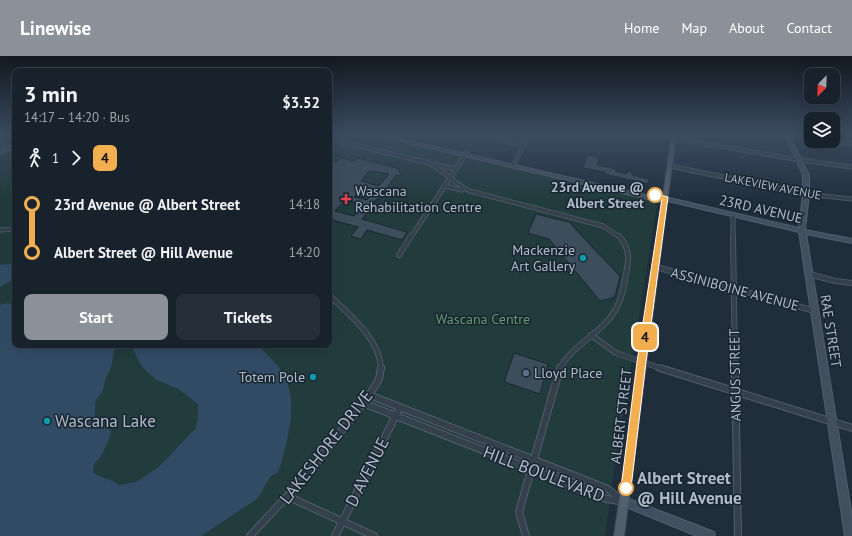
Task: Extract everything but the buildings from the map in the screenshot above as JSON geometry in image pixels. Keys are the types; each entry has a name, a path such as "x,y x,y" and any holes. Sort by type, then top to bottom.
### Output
{"main road":[{"name":"ALBERT STREET","path":"619,536 671,156"}],"street":[{"path":"401,156 455,169"},
{"path":"398,255 464,156"},
{"name":"23RD AVENUE","path":"481,156 802,231 852,241"},
{"path":"513,164 517,156"},
{"path":"781,156 852,167"},
{"name":"RAE STREET","path":"798,156 806,175 806,194 802,231 850,536"},
{"path":"428,163 442,170 460,187 470,191"},
{"name":"LAKEVIEW AVENUE","path":"670,166 806,194 852,200"},
{"path":"444,186 470,191 596,223 615,232 628,248 629,259 619,302 611,317 572,349 562,363 554,383 518,512 526,536"},
{"name":"ANGUS STREET","path":"734,215 733,288 738,536"},
{"path":"0,229 12,229"},
{"name":"ASSINIBOINE AVENUE","path":"656,266 815,311"},
{"path":"809,274 835,281 852,283"},
{"name":"LAKESHORE DRIVE","path":"250,536 289,497 363,403 379,380 381,369 376,347 369,336 332,298"},
{"path":"590,335 616,353 852,428"},
{"name":"HILL BOULEVARD","path":"369,395 608,489 624,502"},
{"name":"HILL BOULEVARD","path":"363,403 530,470 607,499 624,502"},
{"name":"D AVENUE","path":"335,536 400,407"},
{"path":"289,497 374,536"},
{"path":"624,502 710,536"}],"green space":[{"name":"Wascana Centre","path":"0,156 12,156 12,348 332,348 332,156 463,156 653,200 657,205 612,482 605,536 0,536"}],"water":[{"path":"0,265 12,265 12,281 0,287"},
{"name":"Wascana Lake","path":"8,303 12,305 12,348 114,348 111,368 106,378 103,390 95,402 95,421 111,431 103,452 95,463 93,470 97,475 114,481 119,485 136,482 159,467 195,429 198,420 198,404 178,389 157,380 148,373 141,365 132,348 260,348 280,368 285,377 290,395 290,424 284,453 278,471 276,474 271,476 257,499 201,536 0,536 0,305"}],"bus line":[{"name":"4","path":"626,488 665,197 655,195"}],"place":[{"name":"23rd Avenue @ Albert Street","path":"655,195"},
{"name":"Wascana Rehabilitation Centre","path":"346,199"},
{"name":"Mackenzie Art Gallery","path":"583,258"},
{"name":"Lloyd Place","path":"526,373"},
{"name":"Totem Pole","path":"313,377"},
{"name":"Wascana Lake","path":"47,421"},
{"name":"Albert Street @ Hill Avenue","path":"626,488"}]}
